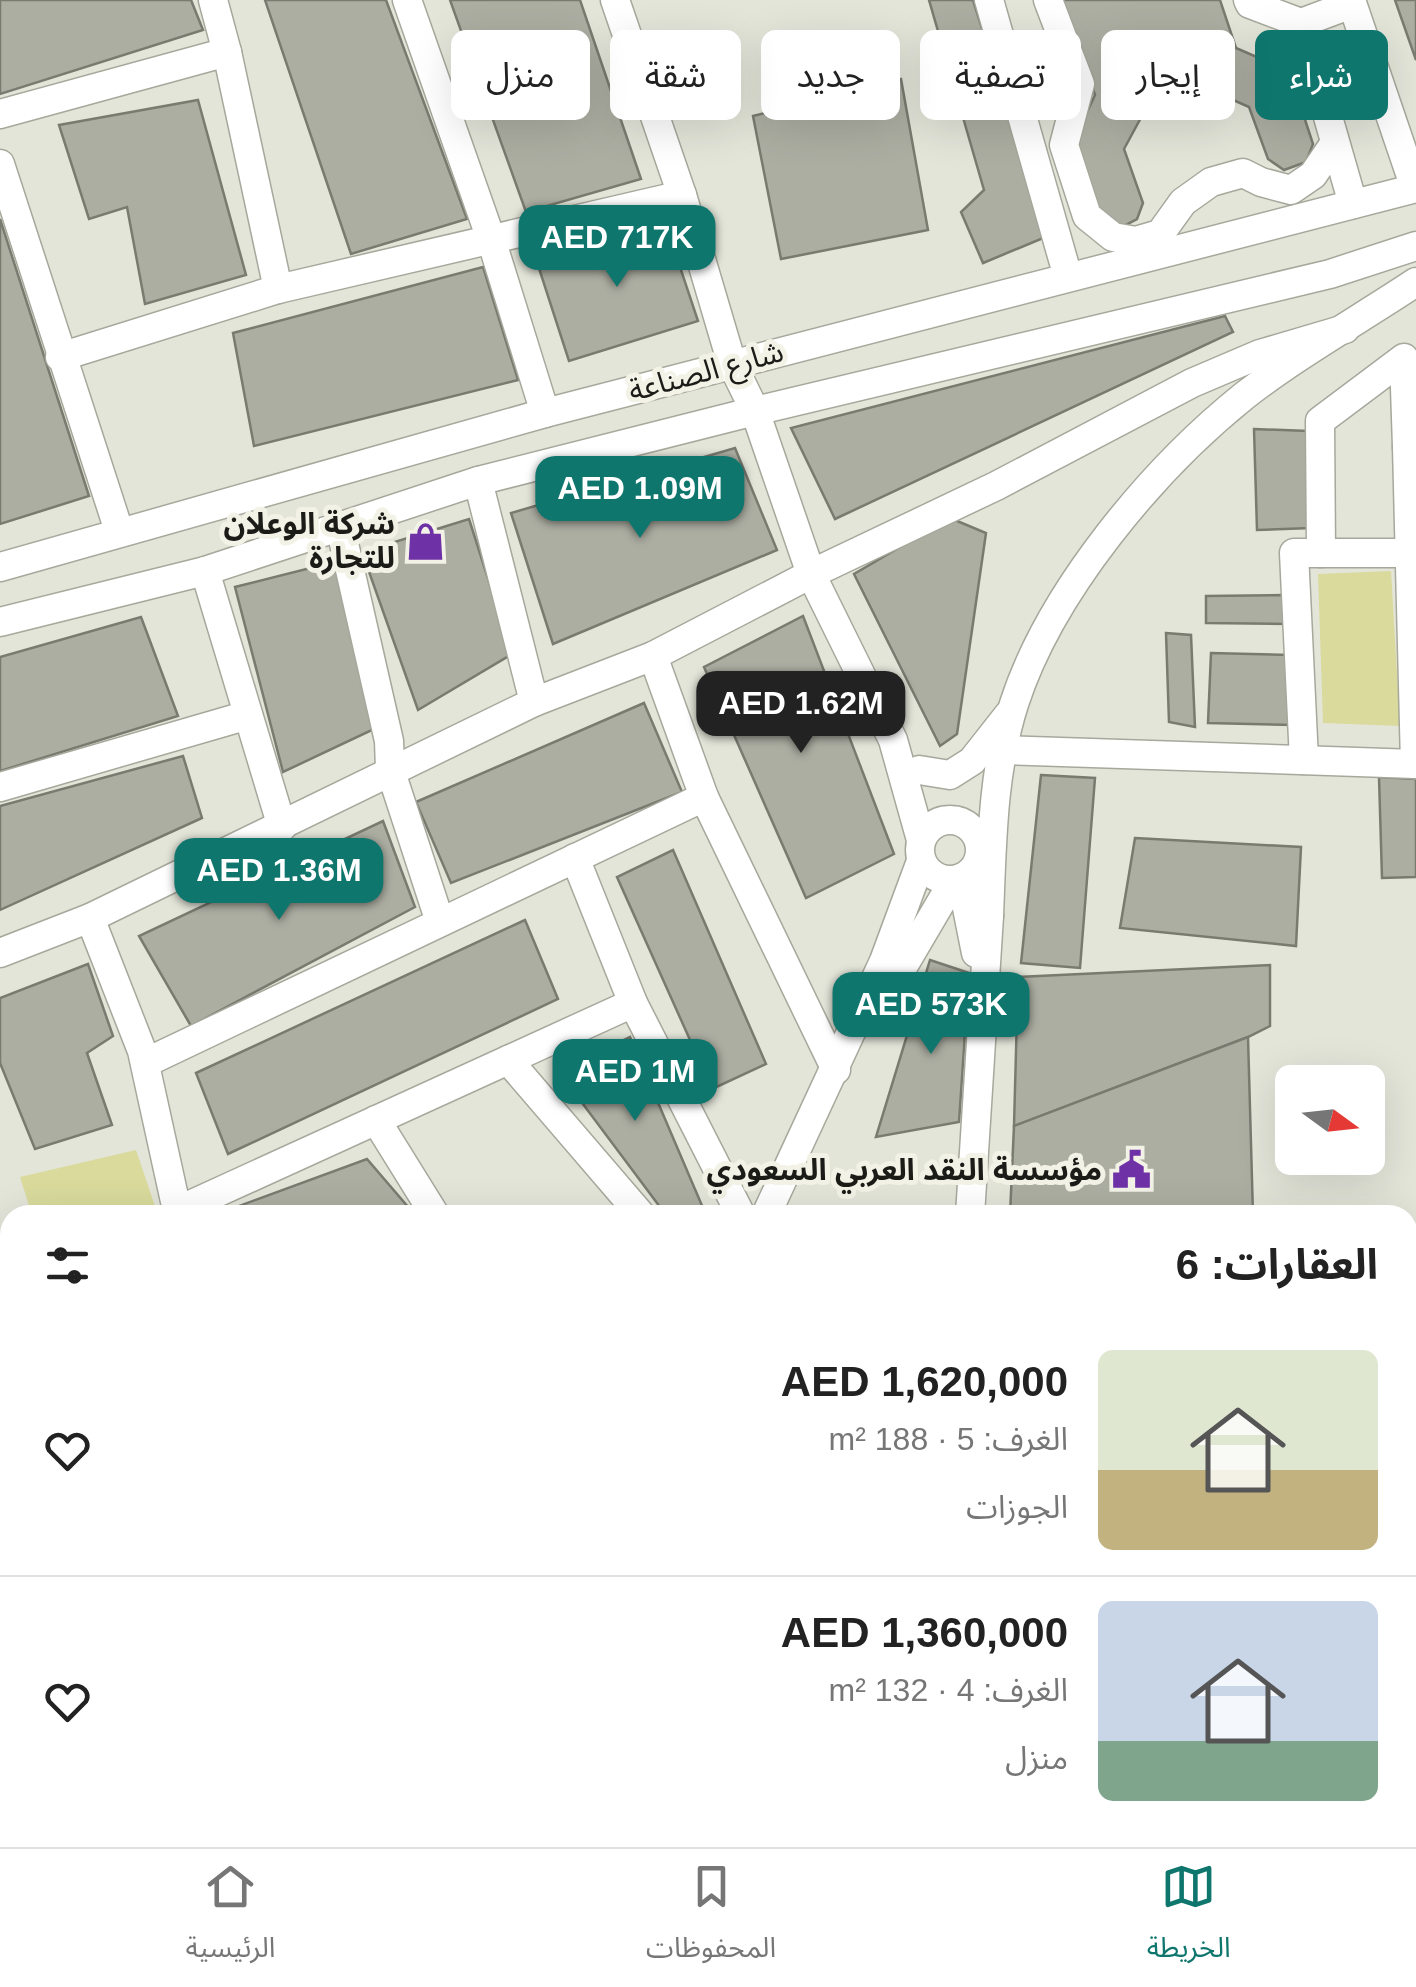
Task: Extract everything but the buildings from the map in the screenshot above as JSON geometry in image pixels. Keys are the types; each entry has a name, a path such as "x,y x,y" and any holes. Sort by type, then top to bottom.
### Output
{"street":[{"path":"213,0 278,288"},
{"path":"407,0 491,239 546,413"},
{"path":"616,0 682,195 732,364 754,410 811,574 894,740 921,850 934,876 958,879"},
{"path":"989,0 1068,277"},
{"path":"1048,0 1080,84 1064,146 1105,268"},
{"path":"1248,0 1302,23 1352,2 1415,188"},
{"path":"1302,23 1353,204"},
{"path":"0,114 227,52"},
{"path":"1291,190 1312,174 1334,144"},
{"path":"0,164 119,532"},
{"path":"1087,216 1113,237 1162,243 1183,202 1210,182 1243,173 1291,190 1320,212"},
{"name":"شارع الصناعة","path":"0,567 546,413 1105,268 1162,243 1320,212 1415,188"},
{"path":"60,357 278,288 682,195"},
{"name":"شارع الصناعة","path":"0,622 205,570 478,482 754,410 1330,274 1416,246"},
{"path":"836,1070 958,879 972,871 994,801 1013,708 1052,615 1155,481 1194,440 1246,395 1416,282"},
{"path":"0,953 90,918 534,702 653,656 811,574 996,486 1192,383 1260,354 1345,329"},
{"path":"1004,750 1416,764 1410,553 1412,446 1404,358 1320,421 1321,553"},
{"path":"478,482 534,702"},
{"path":"340,526 389,741 390,770 440,922"},
{"path":"1304,760 1294,553 1410,553"},
{"path":"205,570 282,827"},
{"path":"653,656 704,797 836,1070"},
{"path":"919,770 950,775 972,760 1013,708"},
{"path":"0,787 248,716"},
{"path":"894,740 953,820 970,828 980,849 989,916"},
{"path":"145,1063 704,797"},
{"path":"971,1205 994,801"},
{"path":"771,1205 884,961 921,850 934,824 953,820"},
{"path":"574,858 634,1003 736,1205"},
{"path":"958,879 984,994"},
{"path":"90,918 145,1063 175,1205"},
{"path":"194,1205 634,1003"},
{"path":"508,1060 632,1205"},
{"path":"376,1120 428,1205"}],"green space":[{"path":"1391,571 1400,726 1323,723 1318,574"},
{"path":"136,1150 155,1205 29,1205 20,1177"}],"place":[{"name":"شركة الوعلان للتجارة","path":"425,541"},
{"name":"مؤسسة النقد العربي السعودي","path":"1132,1170"}]}
